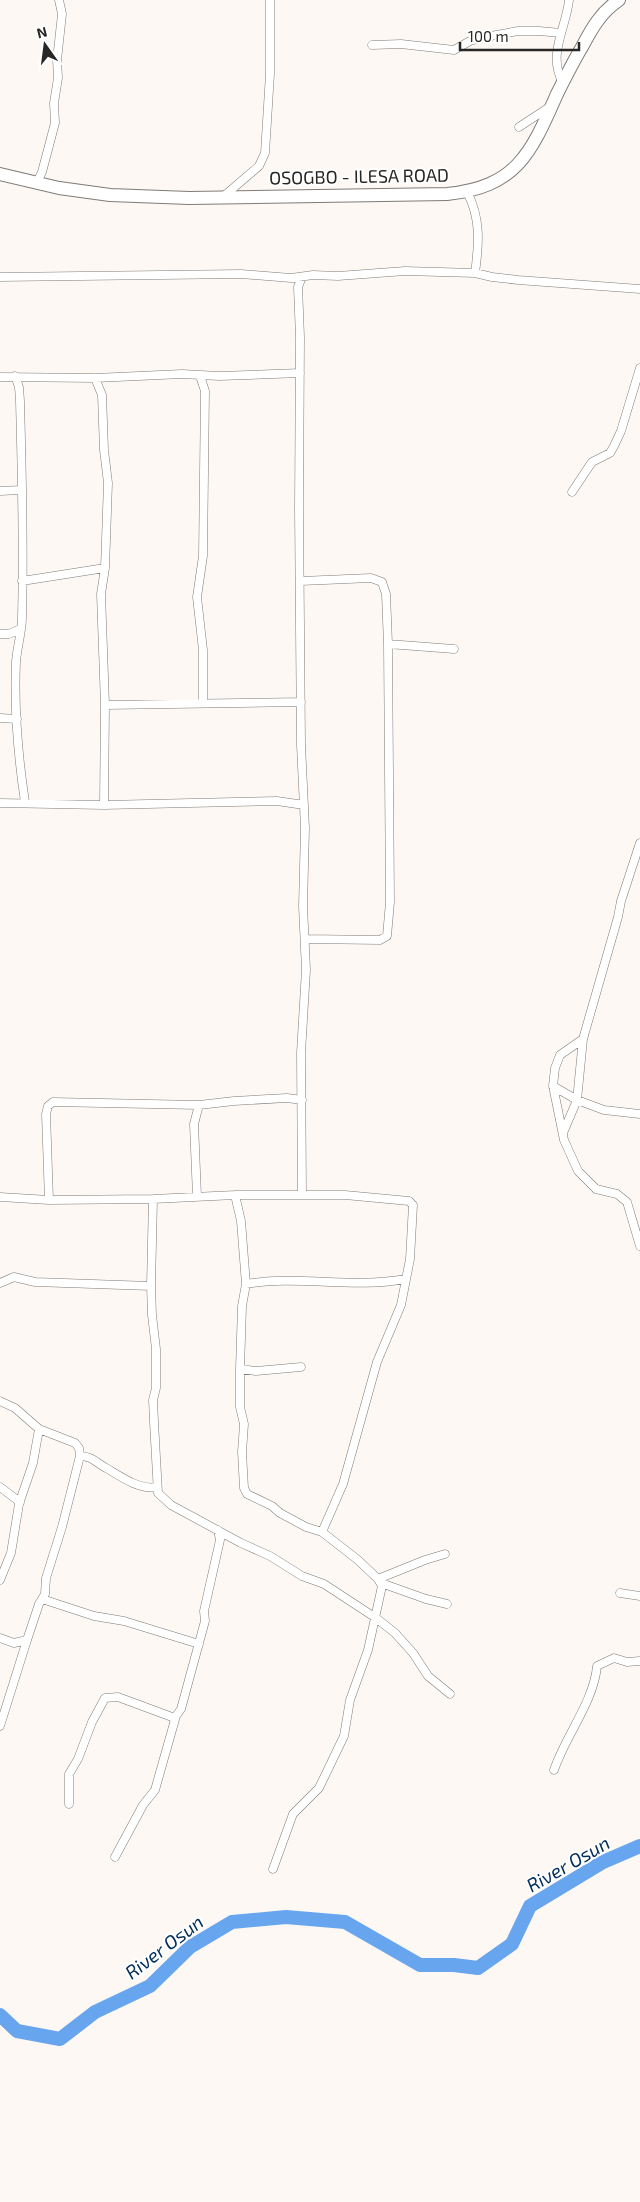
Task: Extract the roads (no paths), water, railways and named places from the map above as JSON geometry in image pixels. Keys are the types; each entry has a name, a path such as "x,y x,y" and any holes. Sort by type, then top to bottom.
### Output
{"main road":[{"name":"OSOGBO - ILESA ROAD","path":"0,174 84,192 110,195 189,198 224,196 419,195 466,192 489,185 514,168 532,148 562,83 594,23 620,0"}],"street":[{"path":"36,182 42,172 55,123 54,103 62,14 59,0"},
{"path":"224,196 259,166 265,153 270,74 270,0"},
{"path":"562,83 556,64 557,45 567,14 569,0"},
{"path":"372,45 401,44 454,50 470,41 485,36 539,30 561,33"},
{"path":"520,127 553,104"},
{"path":"240,182 242,196"},
{"path":"466,192 477,216 478,247 475,273"},
{"path":"0,277 241,274 291,278 321,274 338,276 406,272 475,273 518,280 640,289"},
{"path":"302,277 298,287 301,702 304,805 303,882 306,970 302,1026 302,1195"},
{"path":"291,278 298,287"},
{"path":"572,492 592,462 610,453 614,446 621,431 640,368"},
{"path":"0,377 95,378 182,374 200,376 300,373"},
{"path":"14,376 19,387 20,401 22,490 22,621 16,664 16,719 18,758 25,802"},
{"path":"200,376 204,391 203,556 197,597 202,650 203,703"},
{"path":"95,378 102,395 104,450 108,483 105,568 101,594 105,705 104,805"},
{"path":"0,491 22,490"},
{"path":"22,581 105,568"},
{"path":"301,581 371,578 382,582 386,594 388,644 390,902 387,936 380,940 305,939"},
{"path":"0,634 9,634 20,629"},
{"path":"388,644 454,649"},
{"path":"105,705 301,702"},
{"path":"0,718 16,719"},
{"path":"0,803 104,805 277,801 304,805"},
{"path":"563,1134 577,1100 583,1038 636,866 640,842"},
{"path":"583,1038 560,1055 554,1068 553,1086 563,1134 578,1171 586,1180 596,1189 617,1194 627,1202 640,1246"},
{"path":"553,1086 577,1100 604,1110 640,1114"},
{"path":"49,1200 46,1114 50,1103 63,1101 199,1105 287,1098 302,1100"},
{"path":"198,1196 194,1124 199,1105"},
{"path":"236,1195 241,1221 246,1284 242,1306 240,1407 244,1424 242,1452 244,1488 247,1494 272,1506 280,1513 306,1527 322,1532 347,1551 380,1581 426,1599 447,1604"},
{"path":"0,1197 49,1200 153,1199 236,1195 345,1195 409,1201 412,1205 413,1227 410,1259 401,1305 377,1362 352,1455 337,1502 322,1532"},
{"path":"153,1199 151,1286 156,1349 156,1388 154,1400 156,1487 158,1494 171,1505 278,1561 302,1576 324,1584 376,1618 395,1633 428,1676 450,1694"},
{"path":"0,1283 14,1277 35,1282 151,1286"},
{"path":"246,1284 304,1281 388,1282 405,1279"},
{"path":"240,1369 256,1371 301,1367"},
{"path":"0,1401 15,1408 39,1429 75,1443 79,1448 80,1456 46,1578 45,1594 0,1726"},
{"path":"0,1580 11,1553 20,1502 33,1463 39,1429"},
{"path":"80,1456 96,1460 108,1470 144,1487 156,1487"},
{"path":"0,1487 20,1502"},
{"path":"115,1857 143,1805 155,1790 176,1716 181,1709 184,1690 205,1621 204,1612 220,1540 218,1530"},
{"path":"380,1581 425,1560 445,1554"},
{"path":"272,1869 293,1814 318,1788 344,1736 350,1700 368,1650 376,1618 380,1581"},
{"path":"620,1593 640,1596"},
{"path":"42,1599 94,1616 124,1621 199,1644"},
{"path":"0,1638 14,1643 28,1640"},
{"path":"554,1770 571,1729 596,1683 597,1666 614,1658 627,1662 640,1661"},
{"path":"68,1804 70,1774 78,1759 92,1722 105,1698 118,1697 166,1716 176,1716"}],"waterway":[{"name":"River Osun","path":"0,2015 17,2031 60,2039 95,2012 150,1986 190,1947 232,1922 286,1917 345,1922 420,1965 454,1965 478,1968 512,1944 530,1906 603,1862 640,1846"}]}
